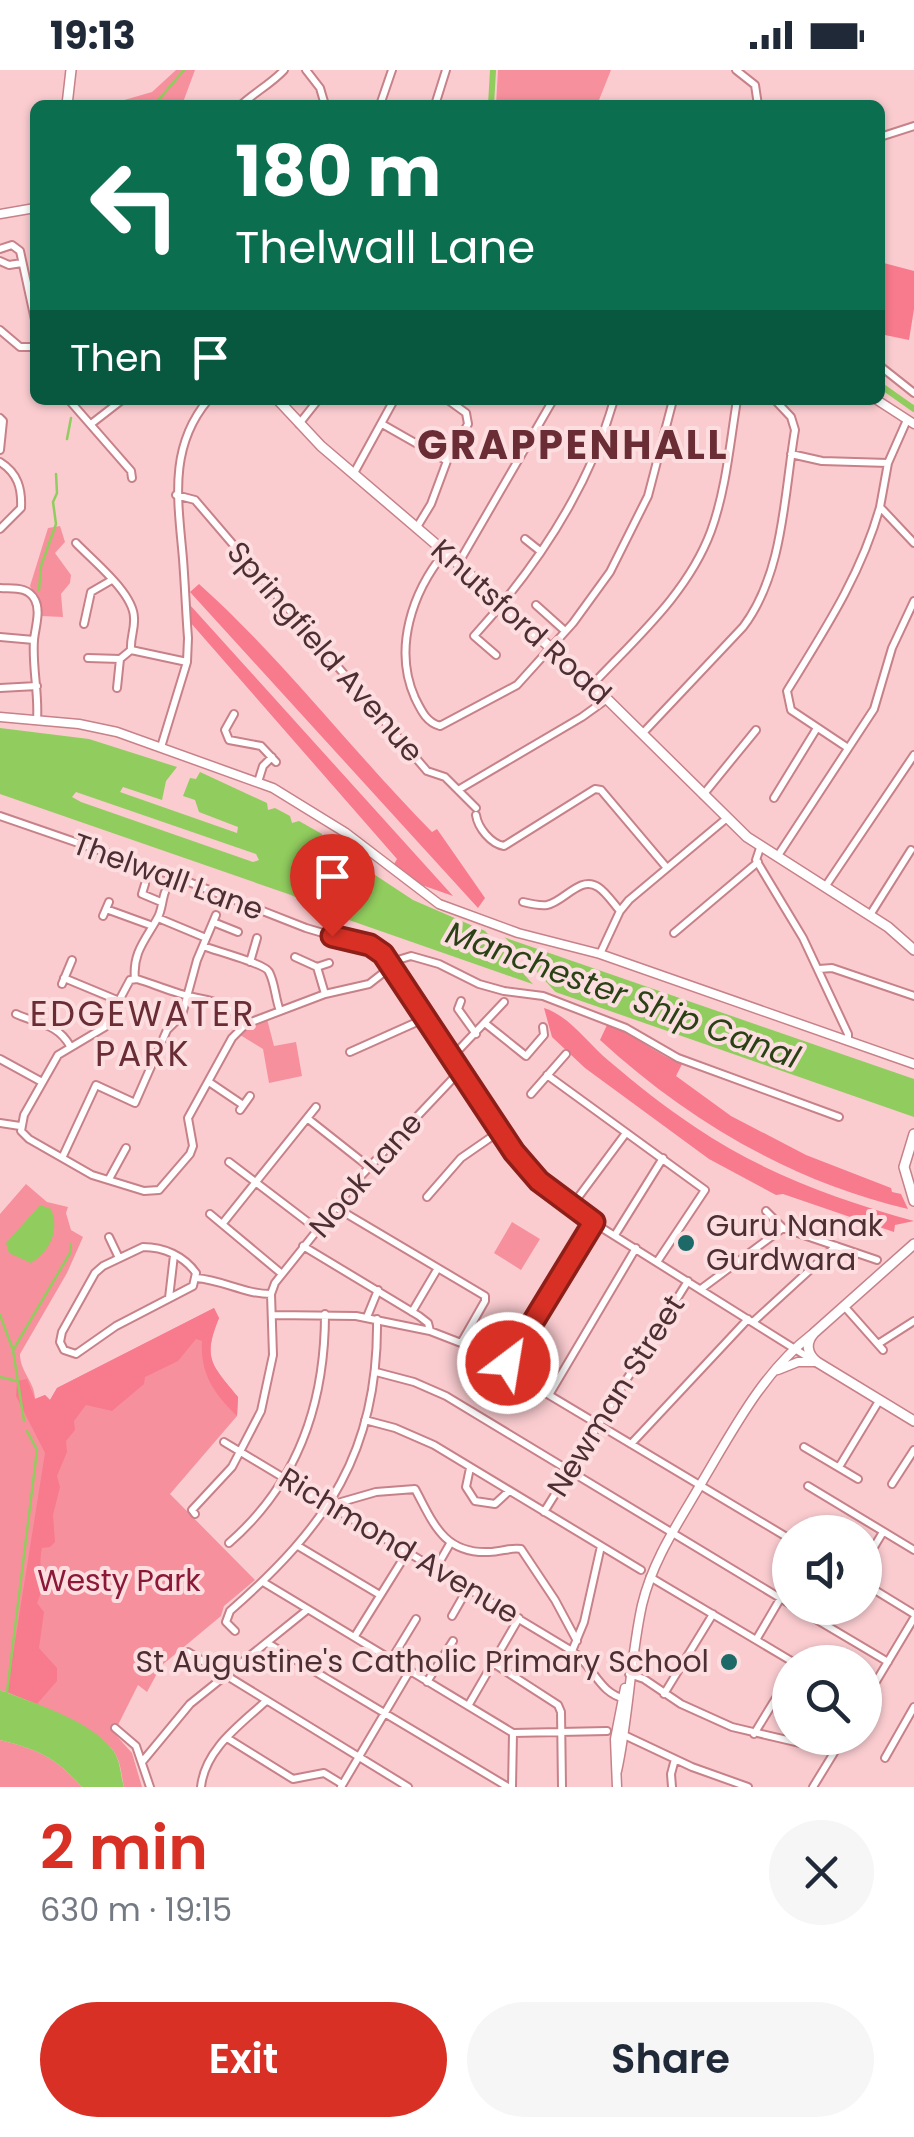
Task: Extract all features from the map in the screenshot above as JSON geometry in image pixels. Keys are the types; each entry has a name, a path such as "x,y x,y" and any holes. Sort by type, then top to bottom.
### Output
{"highway":[{"path":"67,100 70,70"},
{"name":"Knutsford Road","path":"282,405 354,474 607,699 760,848 870,915 911,945"},
{"path":"913,1198 906,1157 914,1134"},
{"path":"817,1362 808,1349 814,1333 913,1245"},
{"name":"Thelwall Lane","path":"817,1362 914,1421"},
{"path":"892,1409 914,1407"}],"main road":[{"path":"0,214 30,209"},
{"path":"885,405 911,422"},
{"path":"0,717 98,728 258,782 336,826 439,904 518,933 600,954 914,1064"},
{"path":"618,1787 615,1733 650,1577 672,1532 744,1413 797,1346 814,1333"},
{"path":"772,1375 794,1363 817,1362"}],"street":[{"path":"246,100 284,70"},
{"path":"306,70 324,100"},
{"path":"382,100 392,70"},
{"path":"437,100 446,70"},
{"path":"736,70 754,85 757,100"},
{"path":"885,135 914,126"},
{"path":"0,249 17,247 30,298"},
{"path":"0,261 9,266 22,262"},
{"path":"0,330 20,348 30,347"},
{"path":"885,370 914,394"},
{"path":"73,405 132,478"},
{"path":"91,424 116,405"},
{"path":"161,748 186,662 184,578 176,495 180,451 201,405"},
{"path":"299,424 314,405"},
{"path":"354,474 392,405"},
{"path":"417,528 469,418 454,405"},
{"path":"458,564 550,405"},
{"path":"496,655 474,636 503,604 540,551 595,457 612,405"},
{"path":"445,552 426,577 405,644 407,680 430,722 440,726 517,684 565,632 613,567 648,496 672,405"},
{"path":"592,686 674,596 700,556 717,512 736,405"},
{"path":"642,734 751,616 774,562 795,423 779,405"},
{"path":"0,418 0,450"},
{"path":"848,748 790,710 787,691 848,592 872,539 888,462 911,422"},
{"path":"382,424 447,461"},
{"path":"791,454 822,460 888,462"},
{"path":"0,462 22,488 21,508 0,529"},
{"name":"Springfield Avenue","path":"176,495 195,500 427,771 443,776 458,790 494,844 504,846 595,789 600,790 666,868"},
{"path":"880,507 914,543"},
{"path":"525,539 540,551"},
{"path":"76,542 100,563 110,581 130,602 134,618 131,650"},
{"path":"84,624 91,592 110,581"},
{"path":"0,588 24,590 36,601 37,720"},
{"path":"776,858 874,708 892,648 914,601"},
{"path":"536,606 565,632"},
{"path":"0,637 34,640"},
{"path":"131,650 186,662"},
{"path":"88,658 120,659 131,650"},
{"path":"118,688 120,659"},
{"path":"0,688 37,686"},
{"path":"458,790 607,699"},
{"path":"234,714 226,730 229,740 256,743 274,759 263,766 258,782"},
{"path":"774,798 817,728"},
{"path":"703,795 756,730"},
{"path":"824,888 914,755"},
{"path":"902,771 914,778"},
{"name":"Thelwall Lane","path":"0,816 306,928 370,945 383,954 402,979 526,1168 571,1207 817,1362"},
{"path":"600,954 620,911 727,818"},
{"path":"760,848 756,854 758,862 819,968 848,1041"},
{"path":"870,915 911,849"},
{"path":"674,933 758,862"},
{"path":"523,902 553,904 589,883 598,886 620,911"},
{"path":"145,884 142,894 161,902"},
{"path":"135,979 134,960 150,925 158,918 165,892"},
{"path":"536,894 536,905"},
{"path":"106,909 150,925"},
{"path":"158,918 269,969 280,1010"},
{"path":"63,1156 96,1085 135,1103 167,1030 182,1015 214,918 238,932"},
{"path":"250,962 257,938"},
{"path":"0,1122 20,1126 28,1140 63,1156 87,1173 149,1192 162,1187 192,1150 188,1118 232,1038 246,1024 325,994 369,984 401,958 416,956 479,984 543,996 626,1028 678,1058 840,1117"},
{"path":"295,957 317,967 329,963"},
{"path":"72,960 63,981 117,1000"},
{"path":"317,967 325,994"},
{"path":"819,968 832,968 914,996"},
{"path":"20,1126 58,1055 101,1031 124,986 135,979 221,1002 246,1024"},
{"path":"461,1002 458,1009 476,1034"},
{"path":"452,1057 486,1024 499,1004"},
{"path":"16,1014 50,1025 60,1031 70,1046"},
{"path":"350,1052 426,1018"},
{"path":"486,1024 526,1056 544,1035 543,1027"},
{"path":"531,1094 566,1054"},
{"path":"0,1059 42,1082"},
{"name":"Nook Lane","path":"271,1294 275,1283 335,1207 461,1070"},
{"path":"547,1075 705,1190 657,1262"},
{"path":"209,1082 242,1108 250,1096"},
{"path":"223,1224 316,1107"},
{"path":"307,1118 369,1167"},
{"path":"427,1197 461,1158 500,1131"},
{"path":"571,1207 626,1133"},
{"path":"109,1179 126,1148"},
{"path":"615,1236 663,1158"},
{"path":"229,1162 317,1229"},
{"path":"335,1207 486,1297 461,1343"},
{"path":"766,1211 782,1228 878,1260"},
{"path":"210,1214 282,1274"},
{"path":"504,1368 594,1222"},
{"path":"701,1289 782,1228"},
{"path":"108,1236 118,1258"},
{"path":"303,1246 412,1312 428,1324 430,1331"},
{"path":"631,1444 750,1320 836,1246"},
{"path":"155,1247 174,1255 194,1269 193,1286 116,1326 76,1354 64,1350 60,1342 62,1332 95,1273 143,1248 155,1247"},
{"path":"550,1395 636,1248"},
{"path":"169,1298 174,1255"},
{"path":"412,1312 438,1268"},
{"path":"195,1514 192,1510 242,1452 257,1421 270,1380 274,1336 271,1294 251,1293 213,1279 196,1278"},
{"name":"Newman Street","path":"544,1512 688,1281"},
{"path":"367,1317 378,1290"},
{"path":"844,1306 881,1347 914,1321"},
{"path":"273,1314 367,1317 430,1331 461,1343 772,1528"},
{"path":"229,1543 286,1478 302,1446 318,1398 325,1354 325,1314"},
{"path":"234,1631 226,1622 230,1611 298,1546 330,1505 351,1463 366,1420 376,1372 377,1319"},
{"path":"376,1372 446,1396 772,1593"},
{"path":"839,1467 879,1401"},
{"path":"366,1420 414,1436 641,1570"},
{"name":"Richmond Avenue","path":"224,1442 572,1650 585,1661 605,1690 624,1699"},
{"path":"804,1447 858,1479"},
{"path":"892,1484 914,1450"},
{"path":"903,1467 914,1473"},
{"path":"470,1468 466,1487 475,1501 495,1504 509,1491"},
{"path":"808,1486 914,1550"},
{"path":"330,1505 411,1487 427,1517 451,1542 475,1551 521,1549 578,1642"},
{"path":"436,1568 451,1542"},
{"path":"298,1546 380,1596"},
{"path":"572,1650 578,1642 601,1546"},
{"path":"355,1636 408,1551"},
{"path":"650,1577 772,1650"},
{"path":"263,1582 513,1733 615,1733 748,1787"},
{"path":"452,1616 468,1588"},
{"path":"882,1595 914,1616 882,1672"},
{"path":"142,1762 190,1704 308,1610"},
{"path":"756,1640 772,1613"},
{"path":"664,1694 713,1614"},
{"path":"468,1706 519,1618"},
{"path":"391,1660 416,1619"},
{"path":"826,1625 888,1662"},
{"path":"427,1682 452,1641"},
{"path":"269,1644 510,1787 513,1733"},
{"path":"188,1652 408,1787"},
{"path":"492,1663 558,1705 562,1787"},
{"path":"227,1738 293,1779 320,1772 342,1786 410,1672"},
{"path":"628,1677 644,1679 708,1717 772,1738"},
{"path":"201,1787 207,1764 227,1738 266,1701"},
{"path":"754,1734 772,1704"},
{"path":"884,1758 914,1707"},
{"path":"115,1728 136,1746 150,1787"},
{"path":"813,1787 832,1755"},
{"path":"672,1787 670,1774 675,1759"}],"green space":[{"path":"176,70 195,70 184,100 124,100 152,92"},
{"path":"498,70 611,70 599,100 496,100"},
{"path":"60,526 65,542 55,553 71,575 61,594 63,617 41,616 30,586 48,528"},
{"path":"266,1015 274,1046 296,1042 302,1076 269,1083 263,1049 237,1033"},
{"name":"Westy Park","path":"26,1184 47,1202 68,1207 71,1230 83,1237 20,1354 35,1399 45,1395 50,1400 57,1388 214,1308 219,1318 211,1343 212,1361 238,1397 237,1416 170,1494 255,1580 224,1606 221,1616 161,1666 147,1692 138,1685 114,1733 132,1753 142,1787 124,1787 115,1753 90,1731 0,1690 0,1214"},
{"path":"512,1222 540,1239 521,1270 494,1253"},
{"path":"0,1740 46,1756 82,1787 0,1787"}],"shaded area":[{"path":"885,263 914,271 909,340 885,335"},
{"path":"199,584 258,642 432,832 437,829 485,898 478,908 190,592"},
{"path":"190,605 453,896 416,883 393,866 397,859 190,622"},
{"path":"544,1008 570,1024 651,1095 747,1158 856,1204 914,1221 895,1225 894,1232 783,1194 776,1195 709,1159 585,1068 552,1037"},
{"path":"607,1025 682,1064 676,1076 731,1116 806,1155 891,1188 901,1194 908,1209 783,1165 705,1122 600,1040"},
{"path":"214,1308 219,1318 211,1343 212,1361 238,1397 237,1416 210,1383 203,1364 202,1341 196,1339 178,1361 145,1377 144,1384 112,1411 86,1405 74,1421 75,1430 66,1441 67,1452 57,1476 60,1487 53,1515 55,1542 42,1548 41,1556 37,1603 44,1612 39,1648 57,1668 57,1681 37,1704 7,1692 45,1453 16,1396 17,1381 27,1379 35,1399 45,1395 50,1400 57,1388"}],"water":[{"name":"Manchester Ship Canal","path":"0,728 89,739 177,767 166,781 162,800 123,787 120,792 237,833 238,827 199,812 195,800 183,796 190,778 196,779 200,772 267,803 268,810 275,808 290,816 292,823 299,821 322,834 323,841 329,840 359,863 361,870 366,869 413,900 480,929 914,1079 914,1117 326,912 291,895 0,794","holes":["76,792 256,854 259,860 253,862 72,797"]},
{"path":"40,1205 51,1209 54,1233 43,1253 31,1263 9,1253 6,1243"},
{"path":"0,1690 90,1729 112,1749 124,1787 82,1787 46,1756 0,1740"}],"pier":[{"path":"477,922 498,930 562,999 540,992"}],"waterway":[{"path":"158,100 184,70"},
{"path":"491,100 493,70"},
{"path":"885,389 914,409"},
{"path":"67,439 71,418"},
{"path":"39,590 41,566 56,524 56,474"},
{"path":"13,1350 70,1253 71,1244"},
{"path":"0,1315 13,1350 24,1421"},
{"path":"0,1377 17,1381"},
{"path":"7,1692 37,1450 27,1431"}],"place":[{"name":"Guru Nanak Gurdwara","path":"686,1243"},
{"name":"St Augustine's Catholic Primary School","path":"729,1662"}],"district":[{"name":"GRAPPENHALL","path":"573,445"},
{"name":"EDGEWATER PARK","path":"143,1034"}],"route":[{"path":"332,936 370,945 383,954 526,1168 594,1222 508,1363"}]}
